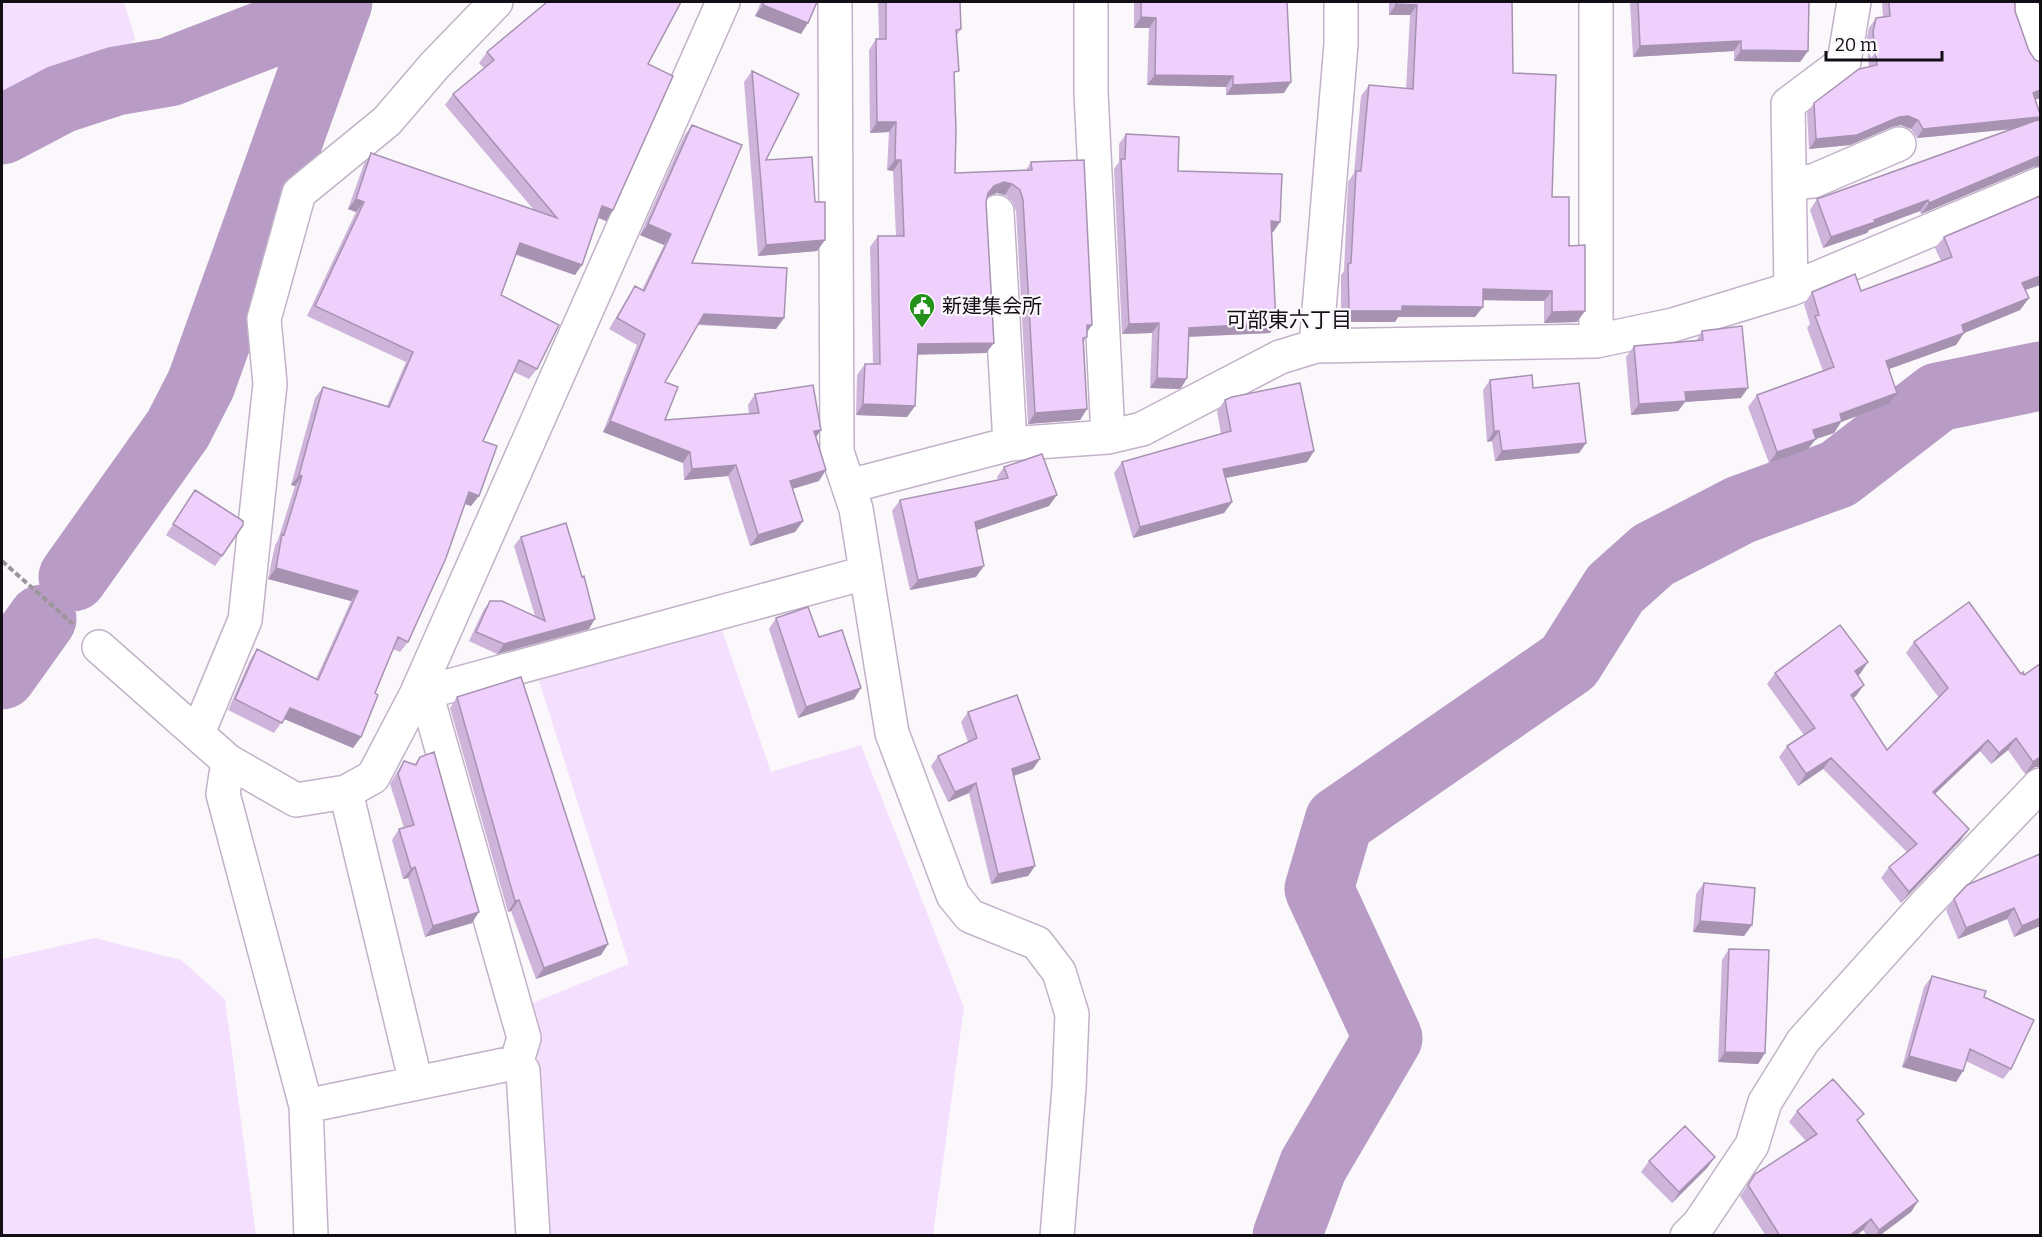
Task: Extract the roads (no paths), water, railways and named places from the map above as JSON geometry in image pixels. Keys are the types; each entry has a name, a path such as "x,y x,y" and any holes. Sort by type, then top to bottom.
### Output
{"street":[{"path":"198,733 245,620 270,384 264,319 299,193 387,121 435,65 496,2"},
{"path":"99,647 228,761 296,800 346,792 373,777 416,694 723,2"},
{"path":"835,2 837,452 852,493 892,733 953,895 970,916 1037,943 1059,972 1072,1014 1069,1088 1057,1236"},
{"path":"1091,2 1091,92 1108,437"},
{"path":"1316,346 1341,44 1341,2"},
{"path":"1596,2 1596,341"},
{"path":"1791,289 1788,104 1844,62 1854,2"},
{"path":"2026,15 2040,55"},
{"path":"1789,183 1813,181 1899,144"},
{"path":"852,493 861,483 1010,444 1108,437 1142,429 1280,357 1316,346 1596,341 1673,325 1791,289 2040,184"},
{"path":"998,212 1010,444"},
{"path":"416,694 865,573"},
{"path":"416,694 430,708 524,1038 516,1064"},
{"path":"228,761 223,794 306,1106 311,1236"},
{"path":"1688,1236 1699,1224 1752,1144 1765,1102 1803,1041 1925,905 2040,785"},
{"path":"346,792 416,1083"},
{"path":"306,1106 516,1064 523,1071 533,1236"}],"waterway":[{"path":"2,130 61,99 116,81 169,72 285,27 332,2"},
{"path":"73,577 178,429 201,384 338,2"},
{"path":"1287,1236 1313,1166 1388,1038 1319,889 1339,821 1569,662 1615,589 1653,555 1740,510 1838,474 1938,397 2040,376"},
{"path":"2,675 42,619"}],"place":[{"name":"新建集会所","path":"922,329"}],"district":[{"name":"可部東六丁目","path":"1289,320"}]}
